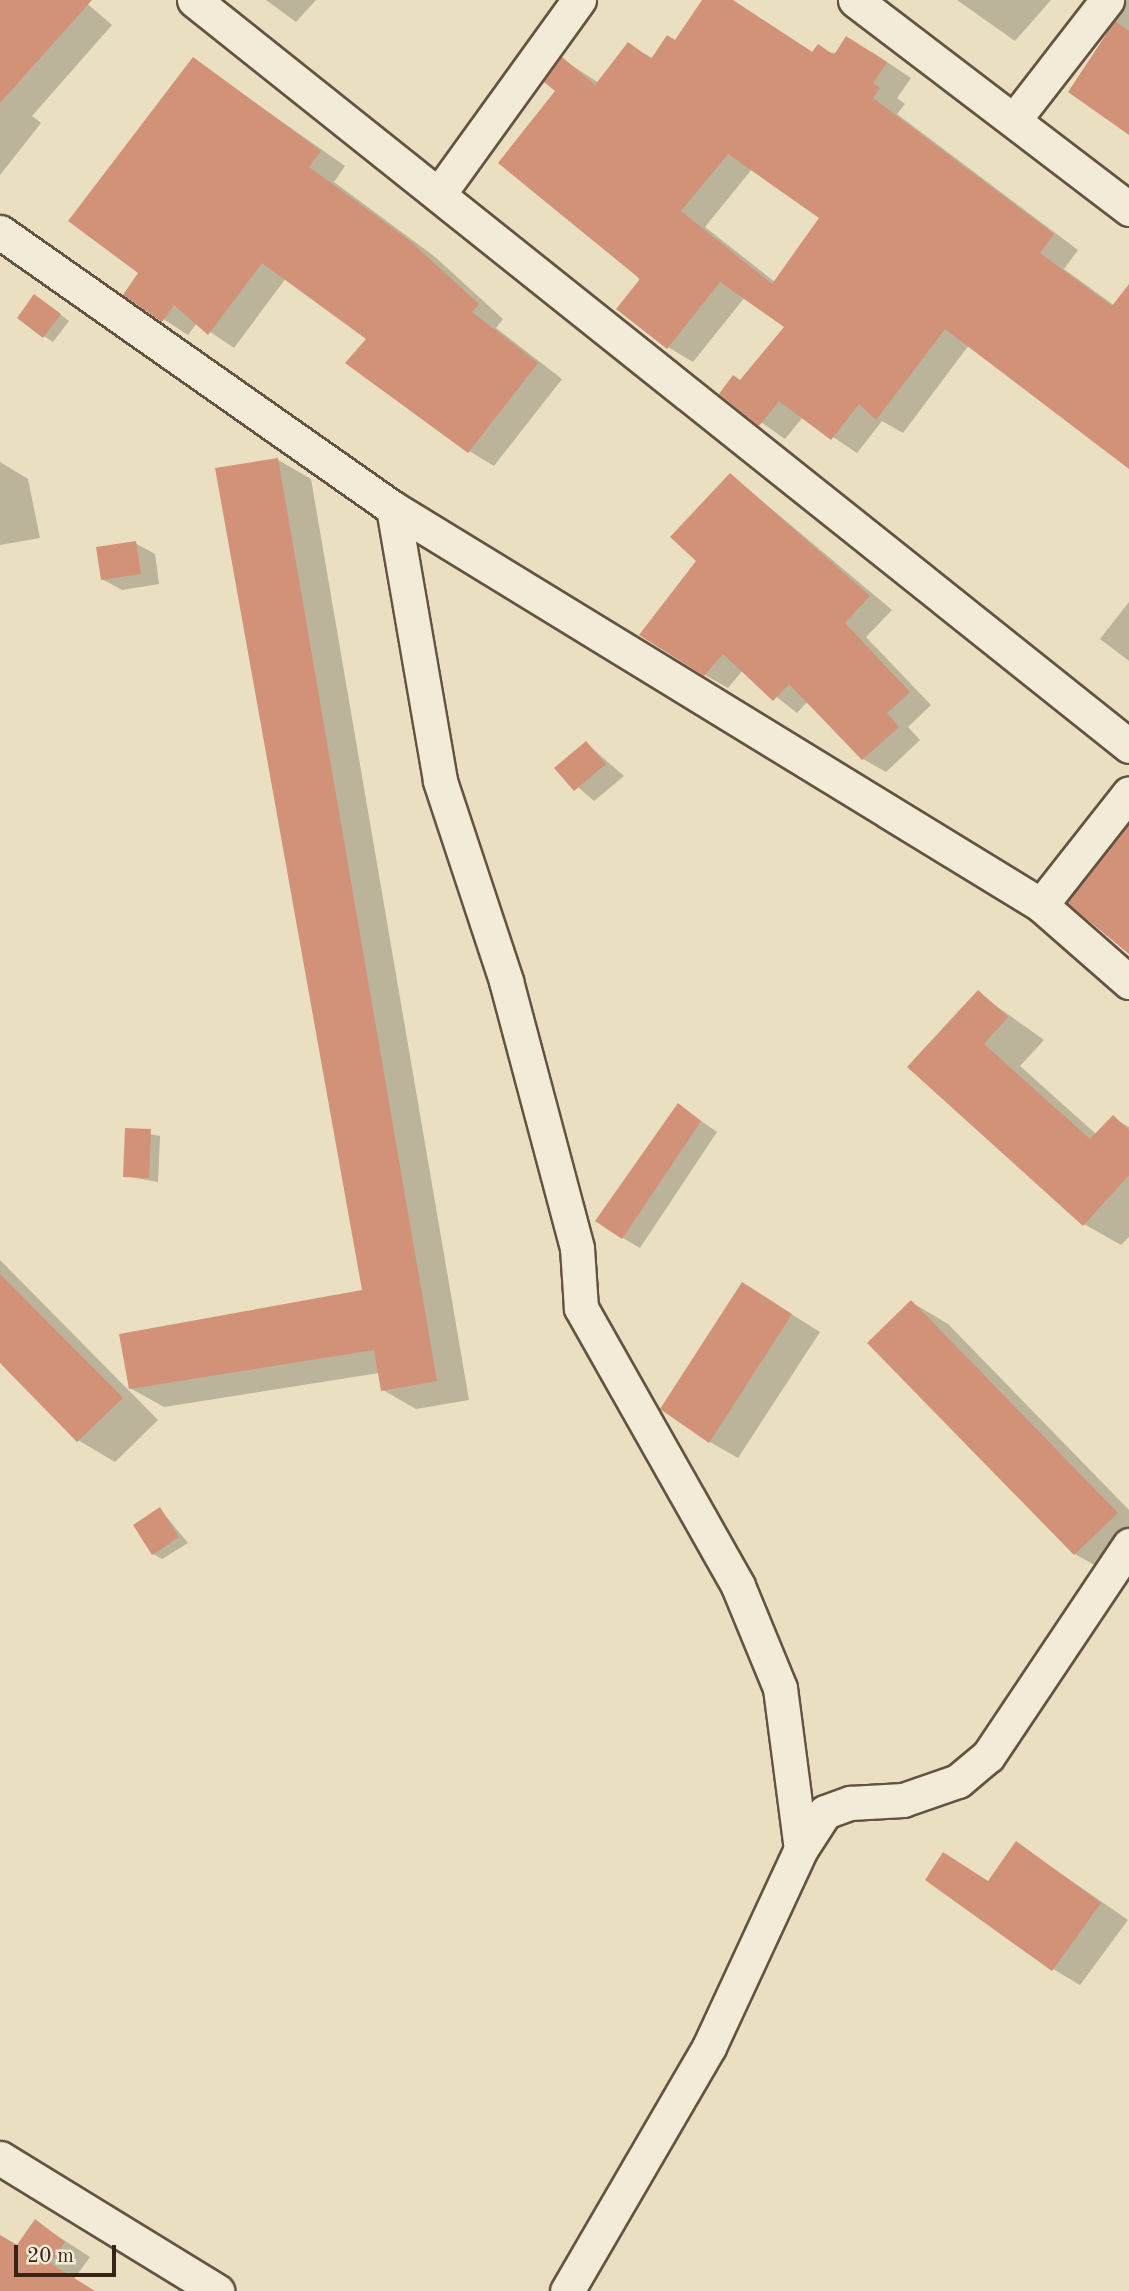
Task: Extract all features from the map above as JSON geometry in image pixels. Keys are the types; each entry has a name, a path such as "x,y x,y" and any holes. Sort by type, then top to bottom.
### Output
{"street":[{"path":"194,0 440,191 1129,746"},
{"path":"440,191 579,0"},
{"path":"855,0 1129,209"},
{"path":"1014,120 1107,0"},
{"path":"0,232 393,508 1041,905 1129,982"},
{"path":"393,508 440,781 506,981 577,1248 581,1308 749,1611 789,1729 801,1849"},
{"path":"1041,905 1129,793"},
{"path":"567,2291 709,2048 801,1849 825,1812 850,1803 903,1800 958,1781 988,1756 1129,1545"},
{"path":"0,2158 217,2291"}],"building":[{"path":"0,0 92,0 0,103"},
{"path":"702,0 733,0 812,52 818,44 834,55 846,36 887,62 873,83 880,88 873,98 1054,234 1040,253 1112,306 1129,284 1129,469 945,329 876,420 859,404 831,440 779,401 759,426 719,394 733,375 740,380 784,327 720,282 667,349 616,309 640,279 498,163 555,91 544,82 562,57 595,85 628,42 651,59 667,35 675,40","holes":["728,154 819,218 772,284 681,211"]},
{"path":"1115,21 1129,31 1129,135 1068,92"},
{"path":"193,57 321,151 309,167 409,240 479,304 472,312 538,363 468,453 345,363 366,339 262,263 208,335 174,305 162,322 123,295 138,273 68,221"},
{"path":"34,294 61,314 43,338 17,318"},
{"path":"278,458 437,1381 381,1391 374,1350 129,1389 119,1334 362,1290 215,468"},
{"path":"730,473 870,596 845,623 910,692 887,713 899,727 862,760 789,684 773,701 723,654 704,676 639,635 696,561 670,537"},
{"path":"136,541 141,574 101,580 96,547"},
{"path":"586,741 606,764 574,791 554,768"},
{"path":"1129,824 1129,954 1067,903"},
{"path":"978,990 1008,1017 984,1044 1090,1139 1113,1115 1129,1130 1129,1175 1083,1226 907,1067"},
{"path":"678,1103 701,1121 622,1239 595,1221"},
{"path":"125,1128 151,1129 149,1178 123,1177"},
{"path":"0,1274 123,1398 77,1442 0,1363"},
{"path":"742,1282 792,1314 709,1443 660,1409"},
{"path":"911,1300 1118,1513 1074,1555 867,1343"},
{"path":"160,1507 179,1537 152,1555 133,1525"},
{"path":"1016,1841 1101,1903 1052,1971 925,1880 943,1852 988,1881"},
{"path":"35,2219 65,2242 50,2263 95,2291 0,2291 0,2235 17,2245"}]}
